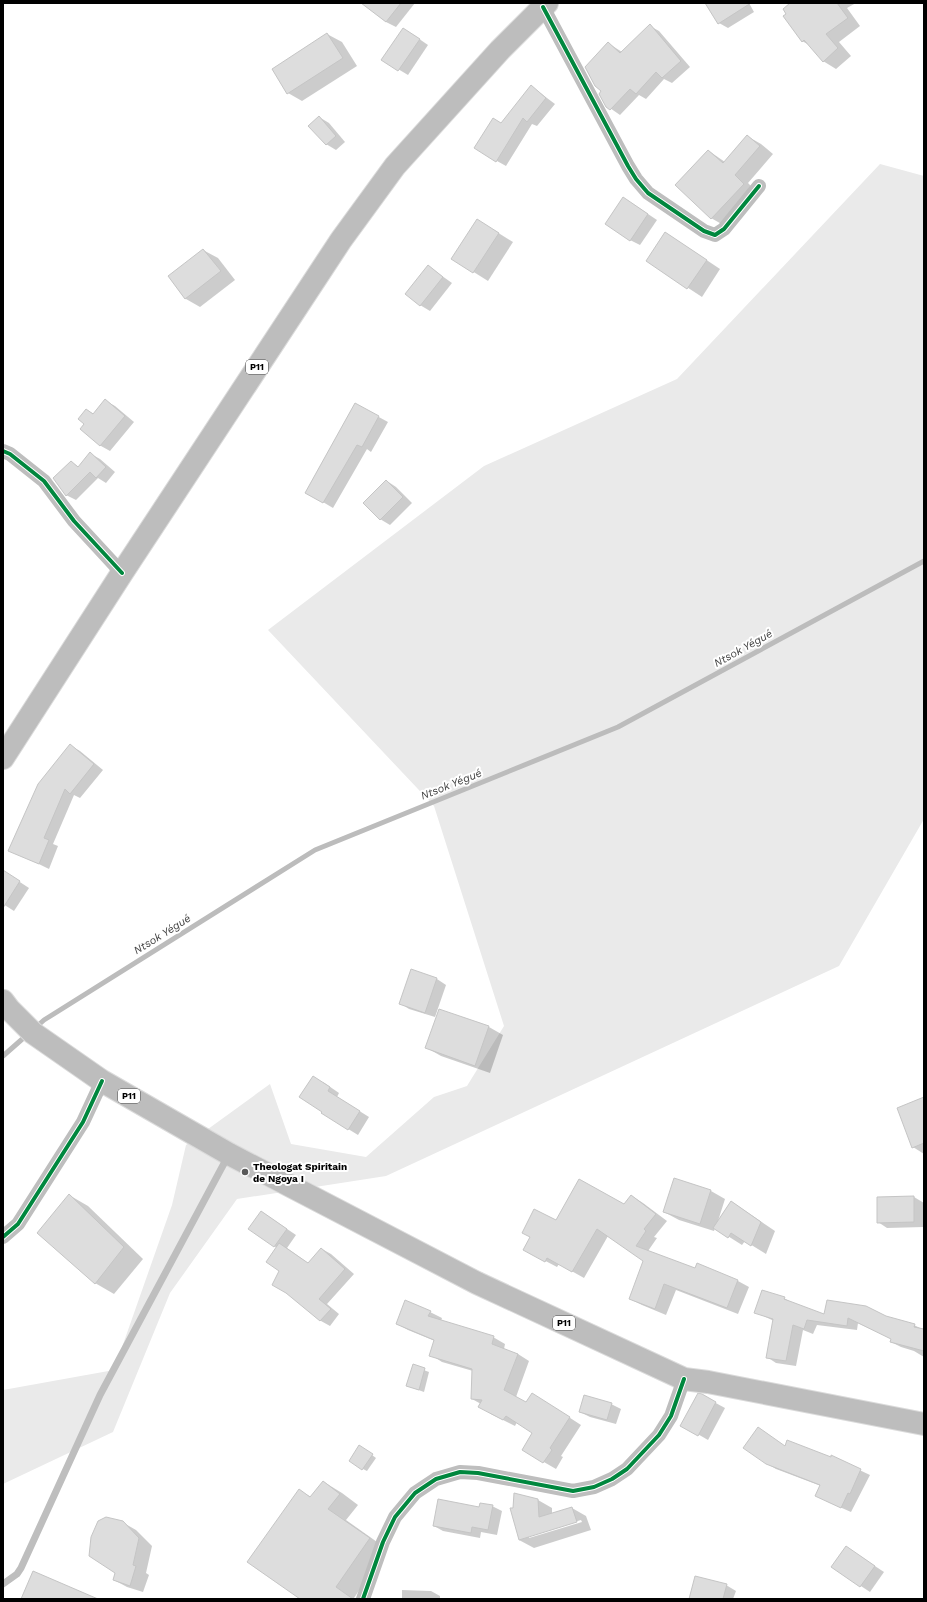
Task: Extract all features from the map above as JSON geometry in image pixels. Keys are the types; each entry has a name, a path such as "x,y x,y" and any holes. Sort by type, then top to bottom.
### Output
{"main road":[{"name":"P11","path":"3,758 122,573 341,240 395,166 500,50 545,5"},
{"name":"P11","path":"3,1001 33,1033 102,1081 229,1154 477,1283 684,1379 708,1382 924,1424"}],"street":[{"path":"545,5 628,166 636,179 648,193 704,231 715,235 724,229 759,186"},
{"path":"3,451 10,454 44,481 74,521 122,573"},
{"path":"3,1237 18,1224 83,1122 102,1081"},
{"path":"363,1599 383,1542 395,1517 415,1493 436,1479 460,1472 478,1473 573,1491 594,1487 612,1479 627,1469 659,1435 671,1416 684,1379"}],"lane":[{"path":"3,1584 17,1574 22,1568 100,1395 229,1154"}],"shaded area":[{"path":"880,164 924,176 924,819 839,966 386,1176 237,1199 170,1293 113,1432 3,1484 3,1390 114,1370 172,1205 186,1145 270,1084 291,1144 366,1157 434,1097 467,1086 504,1026 434,806 268,630 484,466 677,379"}],"building":[{"path":"361,3 401,3 386,22"},
{"path":"705,3 751,3 718,24"},
{"path":"790,3 837,3 848,18 826,34 838,48 823,62 804,40 802,42 783,16 786,14 783,9"},
{"path":"650,24 681,61 662,78 656,72 636,94 630,89 610,110 606,107 599,94 601,91 595,86 585,67 608,42 620,53"},
{"path":"403,28 420,39 398,71 381,60"},
{"path":"327,33 343,58 287,94 272,69"},
{"path":"531,85 546,98 527,122 523,118 496,162 474,148 493,118 501,123"},
{"path":"319,116 336,136 326,145 308,126"},
{"path":"747,135 760,146 735,175 744,184 711,219 675,185 708,150 723,163"},
{"path":"623,197 648,214 630,241 605,224"},
{"path":"477,219 499,233 473,273 451,259"},
{"path":"665,232 707,260 687,289 646,261"},
{"path":"203,249 221,271 185,299 168,276"},
{"path":"428,265 443,277 420,306 405,294"},
{"path":"105,399 125,416 100,446 80,429 84,424 78,419 86,409 93,414"},
{"path":"355,403 379,416 362,447 357,445 323,503 305,493"},
{"path":"90,452 106,467 96,478 90,472 66,496 53,478 71,461 78,467"},
{"path":"386,480 403,497 380,520 363,503"},
{"path":"70,744 94,764 70,794 65,789 44,838 49,840 39,864 8,851 38,784"},
{"path":"3,870 20,881 3,908"},
{"path":"411,969 437,978 425,1013 399,1004"},
{"path":"439,1009 489,1026 475,1066 425,1048"},
{"path":"313,1076 330,1087 328,1091 360,1111 348,1130 299,1097"},
{"path":"924,1097 924,1143 912,1148 897,1108"},
{"path":"674,1178 711,1190 700,1224 663,1212"},
{"path":"579,1179 624,1204 631,1195 656,1214 644,1229 646,1231 636,1246 695,1268 697,1263 738,1280 727,1308 664,1284 655,1309 629,1299 643,1261 597,1229 572,1272 547,1258 545,1262 523,1250 530,1237 522,1233 534,1209 556,1220"},
{"path":"69,1194 124,1247 95,1284 37,1233"},
{"path":"914,1196 914,1222 877,1223 877,1197"},
{"path":"731,1201 761,1222 751,1246 731,1233 728,1238 713,1228"},
{"path":"261,1211 287,1229 274,1247 248,1229"},
{"path":"279,1243 308,1263 321,1248 345,1269 319,1299 331,1309 320,1321 286,1293 272,1285 279,1271 266,1262"},
{"path":"762,1290 785,1297 784,1299 824,1314 827,1300 866,1306 886,1316 915,1324 914,1327 924,1329 924,1351 890,1342 891,1339 848,1318 847,1326 807,1320 804,1329 793,1325 786,1361 766,1358 773,1319 754,1313"},
{"path":"405,1300 431,1311 428,1316 494,1336 492,1344 518,1354 504,1390 526,1402 532,1393 570,1417 550,1448 552,1450 543,1463 522,1450 532,1433 506,1416 503,1420 478,1407 482,1400 471,1399 472,1369 429,1356 434,1340 396,1324"},
{"path":"413,1364 425,1368 419,1390 406,1386"},
{"path":"698,1393 716,1402 698,1436 680,1426"},
{"path":"584,1395 612,1403 607,1420 579,1412"},
{"path":"758,1427 785,1446 787,1440 831,1457 831,1455 861,1469 850,1494 848,1493 841,1508 815,1496 820,1485 766,1464 743,1448"},
{"path":"359,1445 373,1454 362,1470 349,1461"},
{"path":"323,1481 340,1494 328,1509 370,1538 336,1587 353,1599 300,1599 247,1562 299,1489 310,1497"},
{"path":"514,1493 538,1499 539,1517 572,1507 577,1522 519,1540 510,1508 513,1508"},
{"path":"438,1499 479,1507 480,1503 493,1505 488,1530 472,1527 471,1533 433,1526"},
{"path":"106,1517 123,1521 139,1538 133,1565 136,1566 130,1586 113,1580 115,1573 89,1556 91,1537 98,1521"},
{"path":"846,1546 875,1566 860,1587 831,1567"},
{"path":"33,1571 98,1599 21,1599"},
{"path":"695,1576 727,1584 723,1599 689,1599"}],"waterway":[{"name":"Ntsok Yégué","path":"35,1028 44,1020 315,850 618,727 924,561"},
{"name":"Ntsok Yégué","path":"3,1056 28,1034"}],"cycle path":[{"path":"543,7 628,166 636,179 648,193 704,231 715,235 724,229 759,186"},
{"path":"3,451 10,454 44,481 74,521 122,573"},
{"path":"3,1237 18,1224 83,1122 102,1081"},
{"path":"363,1599 383,1542 395,1517 415,1493 436,1479 460,1472 478,1473 573,1491 594,1487 612,1479 627,1469 659,1435 671,1416 684,1379"}],"place":[{"name":"Theologat Spiritain de Ngoya I","path":"245,1172"}]}
